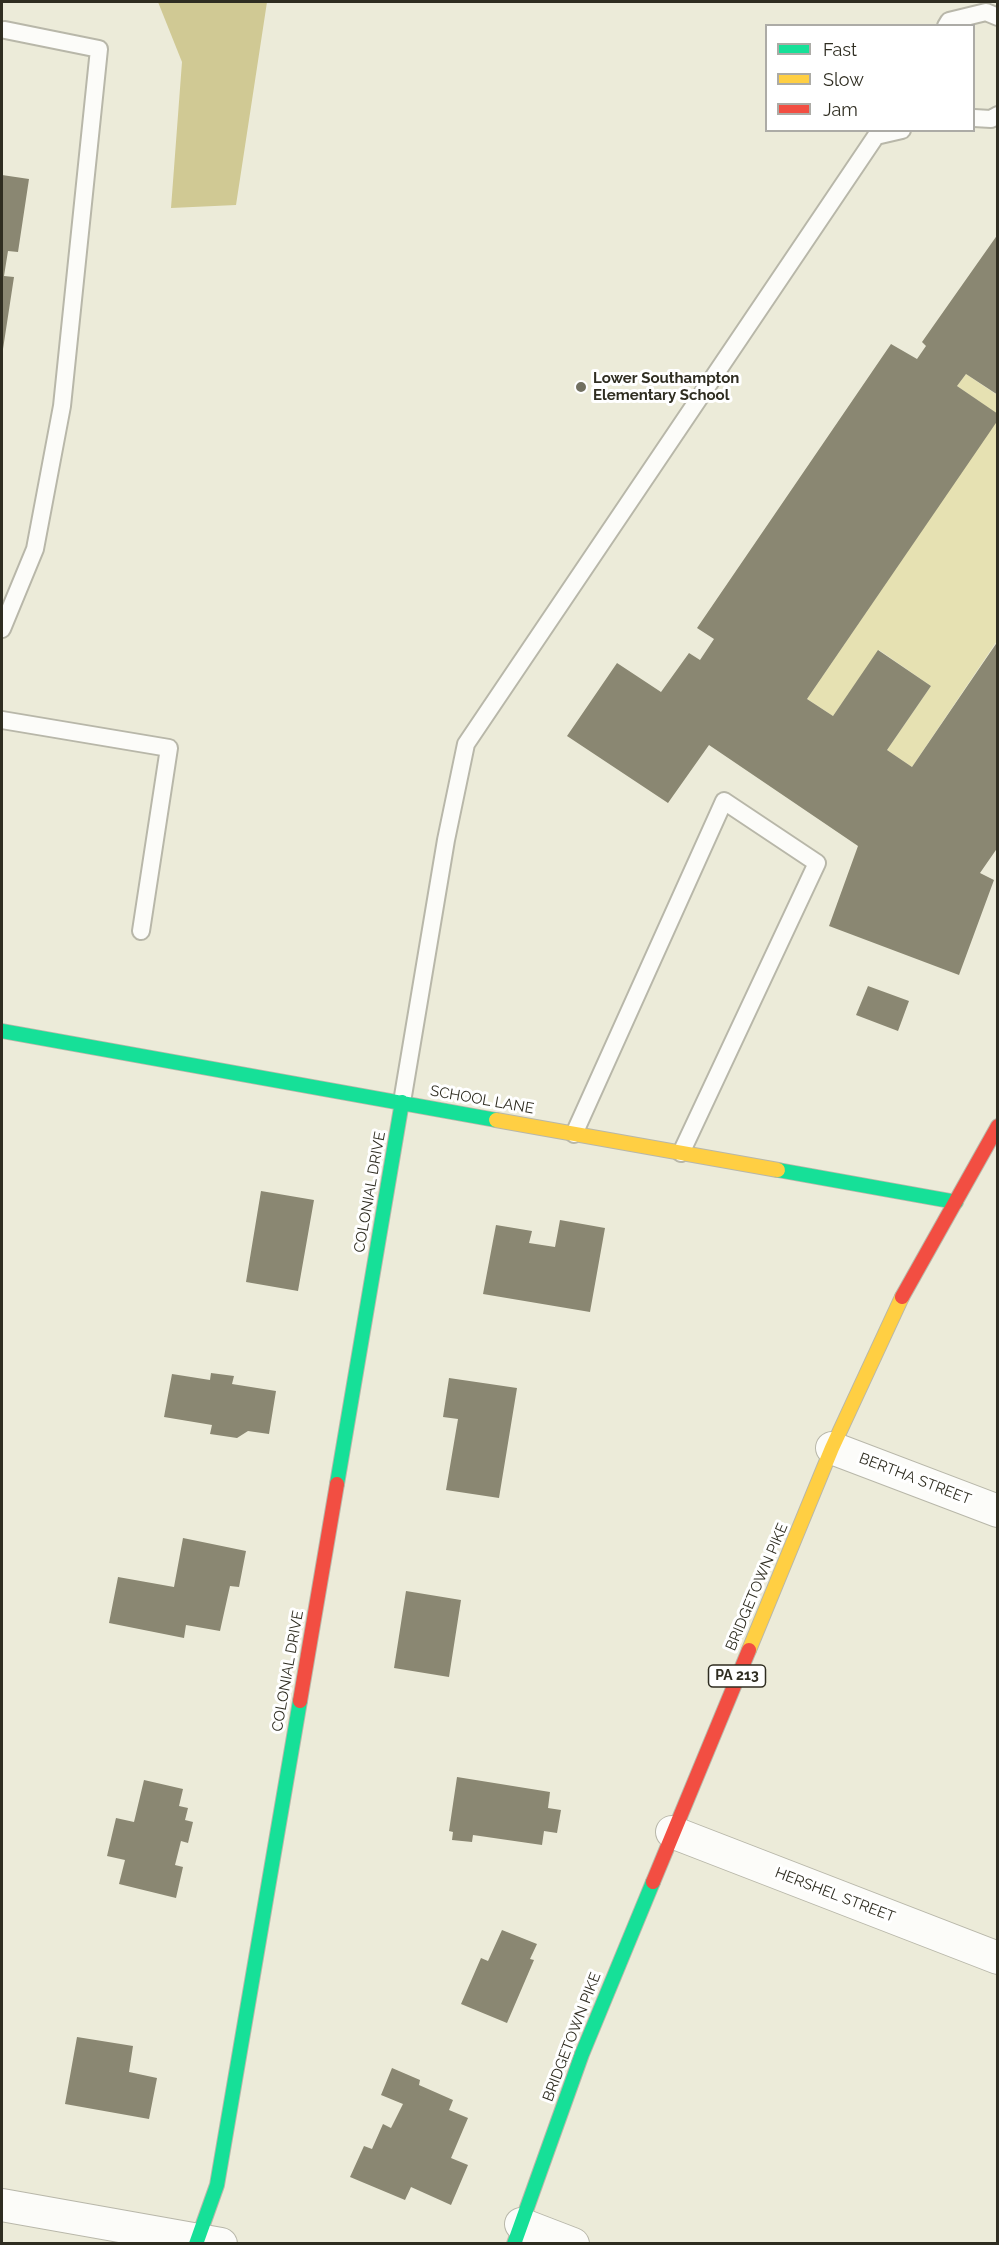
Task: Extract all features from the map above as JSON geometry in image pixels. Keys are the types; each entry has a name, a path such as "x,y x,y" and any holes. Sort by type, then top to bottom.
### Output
{"street":[{"name":"SCHOOL LANE","path":"2,1030 956,1202"},
{"name":"COLONIAL DRIVE","path":"205,2242 217,2185 402,1102"},
{"name":"BRIDGETOWN PIKE","path":"517,2234 582,2054 832,1448 904,1294 998,1126"},
{"name":"BERTHA STREET","path":"832,1448 998,1511"},
{"name":"HERSHEL STREET","path":"672,1832 998,1958"},
{"path":"2,2205 205,2242"},
{"path":"517,2234 573,2244"}],"lane":[{"path":"948,23 964,2"},
{"path":"948,23 986,12 998,17"},
{"path":"2,629 35,549 62,406 99,49 4,30"},
{"path":"975,118 991,119 998,115"},
{"path":"402,1102 446,840 466,744 878,133"},
{"path":"2,720 169,748 141,931"},
{"path":"574,1134 724,801 817,863 681,1153"}],"shaded area":[{"path":"158,2 267,2 236,205 171,208 182,62"},
{"path":"966,374 997,395 997,414 957,386"},
{"path":"997,420 997,641 912,767 887,750 931,686 879,650 833,716 807,699"}],"building":[{"path":"2,175 29,179 18,252 8,251 4,276 14,277 3,349"},
{"path":"998,234 998,395 966,374 957,386 998,414 998,420 807,699 833,716 878,650 931,686 887,750 912,767 998,641 998,847 980,873 994,880 959,975 829,926 858,846 709,745 668,803 567,736 617,663 661,692 689,653 700,660 714,639 697,628 891,344 917,359 926,346 922,342"},
{"path":"868,986 909,1001 898,1031 856,1015"},
{"path":"261,1191 314,1200 298,1291 246,1282"},
{"path":"560,1220 605,1228 590,1312 483,1294 496,1225 532,1231 529,1243 555,1247"},
{"path":"211,1373 234,1376 232,1384 276,1391 269,1434 248,1431 237,1438 210,1434 212,1425 164,1417 172,1374 210,1380"},
{"path":"449,1378 517,1388 499,1498 446,1490 458,1419 443,1417"},
{"path":"183,1538 246,1551 239,1587 230,1586 220,1631 186,1625 184,1638 109,1623 118,1577 174,1587"},
{"path":"406,1591 461,1600 449,1677 394,1668"},
{"path":"457,1777 550,1792 548,1808 561,1810 557,1833 544,1831 542,1845 473,1835 472,1842 452,1840 453,1832 449,1831"},
{"path":"144,1780 183,1789 179,1806 188,1808 185,1820 193,1822 188,1843 181,1841 175,1865 183,1867 176,1898 119,1884 125,1860 107,1856 116,1818 134,1822"},
{"path":"502,1930 537,1944 530,1959 534,1960 507,2023 461,2004 481,1958 488,1961"},
{"path":"77,2037 133,2046 129,2072 157,2078 149,2119 65,2104"},
{"path":"392,2068 420,2080 419,2085 453,2100 449,2110 468,2118 451,2158 468,2165 451,2205 411,2187 405,2200 350,2177 364,2146 372,2149 383,2124 391,2128 403,2104 381,2095"}],"traffic: fast":[{"path":"2,1031 496,1120"},
{"path":"337,1484 402,1102"},
{"path":"778,1170 956,1202"},
{"path":"196,2244 217,2185 300,1701"},
{"path":"514,2244 582,2054 653,1882"}],"traffic: slow":[{"path":"496,1120 778,1170"},
{"path":"749,1650 832,1448 902,1297"}],"traffic: jam":[{"path":"902,1297 998,1126"},
{"path":"300,1701 337,1484"},
{"path":"653,1882 749,1650"}],"place":[{"name":"Lower Southampton Elementary School","path":"581,387"}]}
